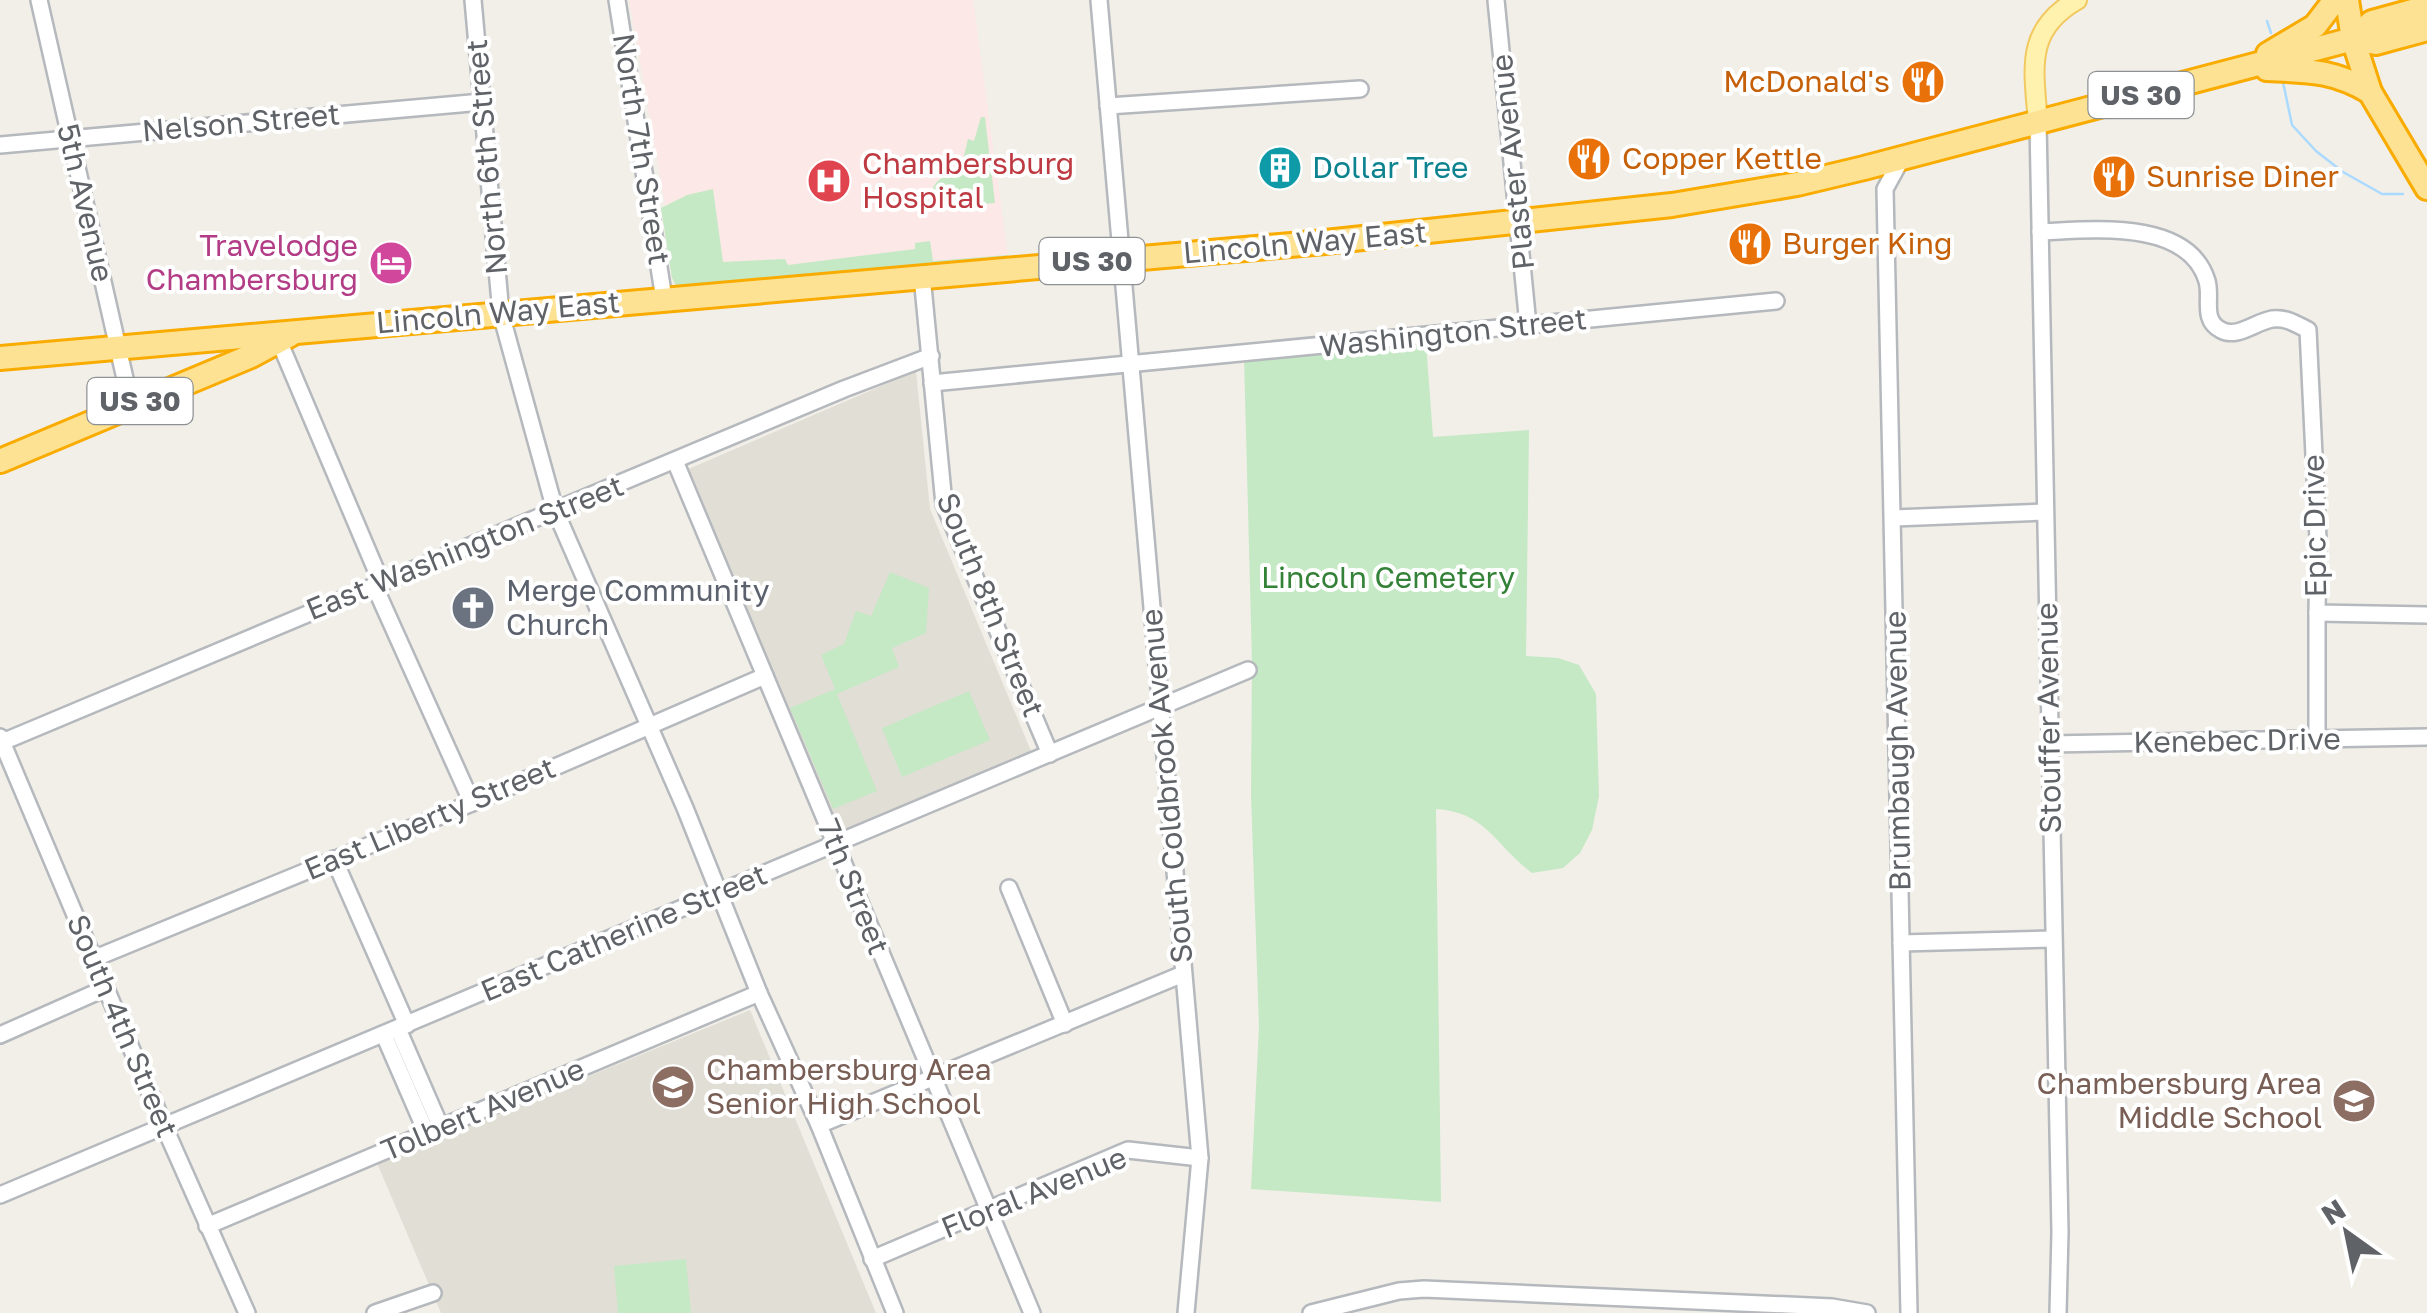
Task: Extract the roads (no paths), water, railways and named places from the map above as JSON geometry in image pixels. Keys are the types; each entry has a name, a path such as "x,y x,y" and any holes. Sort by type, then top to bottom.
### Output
{"highway":[{"path":"2244,68 2315,26 2335,0"},
{"path":"2347,0 2353,39 2370,92 2427,188"},
{"name":"Lincoln Way East","path":"2353,39 2372,22 2427,7"},
{"name":"Lincoln Way East","path":"0,358 1520,222 1719,198 1864,168 2353,39 2376,43 2427,29"},
{"path":"2244,68 2329,72 2370,92"},
{"name":"US 30","path":"0,460 226,366 301,330"},
{"path":"214,338 226,366"}],"main road":[{"path":"2038,123 2034,65 2040,35 2056,14 2077,0"}],"street":[{"name":"5th Avenue","path":"40,0 131,405"},
{"name":"North 6th Street","path":"473,0 501,314 555,510 721,893 759,993 820,1124 895,1313"},
{"name":"North 7th Street","path":"617,0 664,299"},
{"name":"South Coldbrook Avenue","path":"1099,0 1200,1158 1186,1313"},
{"name":"Plaster Avenue","path":"1496,0 1528,325"},
{"path":"1108,106 1360,89"},
{"name":"Nelson Street","path":"0,145 482,102"},
{"name":"Stouffer Avenue","path":"2038,123 2060,1232 2058,1313"},
{"path":"1864,168 1885,189 1902,158"},
{"name":"Brumbaugh Avenue","path":"1885,189 1909,1313"},
{"name":"Epic Drive","path":"2040,232 2119,229 2162,238 2197,264 2207,282 2208,316 2218,330 2233,334 2274,318 2291,320 2308,330 2318,540 2317,613 2427,614"},
{"name":"South 8th Street","path":"922,276 944,504 1050,754"},
{"name":"Washington Street","path":"932,383 1776,301"},
{"path":"279,340 472,803"},
{"name":"East Washington Street","path":"1,741 844,388 931,356"},
{"name":"7th Street","path":"675,461 1032,1313"},
{"path":"1894,518 2044,512"},
{"path":"2317,613 2318,739"},
{"name":"East Catherine Street","path":"0,1195 1248,670"},
{"name":"East Liberty Street","path":"93,959 472,803 765,676"},
{"name":"Kenebec Drive","path":"2050,744 2426,737"},
{"name":"South 4th Street","path":"1,741 247,1313"},
{"path":"334,859 434,1131"},
{"path":"1008,888 1064,1024"},
{"path":"1901,942 2053,939"},
{"path":"820,1124 1183,974"},
{"path":"0,1034 106,988"},
{"name":"Tolbert Avenue","path":"207,1226 759,993"},
{"name":"Floral Avenue","path":"872,1259 1128,1150 1200,1158"},
{"path":"1311,1313 1400,1290 1424,1289 1832,1307 1867,1313"},
{"path":"375,1313 433,1293"}],"waterway":[{"path":"2267,21 2271,33"},
{"path":"2283,82 2292,125 2316,151 2382,194 2403,194"}],"place":[{"name":"McDonald's","path":"1923,82"},
{"name":"Copper Kettle","path":"1589,159"},
{"name":"Dollar Tree","path":"1280,168"},
{"name":"Sunrise Diner","path":"2114,177"},
{"name":"Chambersburg Hospital","path":"829,181"},
{"name":"Burger King","path":"1750,244"},
{"name":"Travelodge Chambersburg","path":"391,263"},
{"name":"Merge Community Church","path":"473,608"},
{"name":"Chambersburg Area Senior High School","path":"673,1087"},
{"name":"Chambersburg Area Middle School","path":"2354,1101"}],"park label":[{"name":"Lincoln Cemetery","path":"1388,578"}]}
